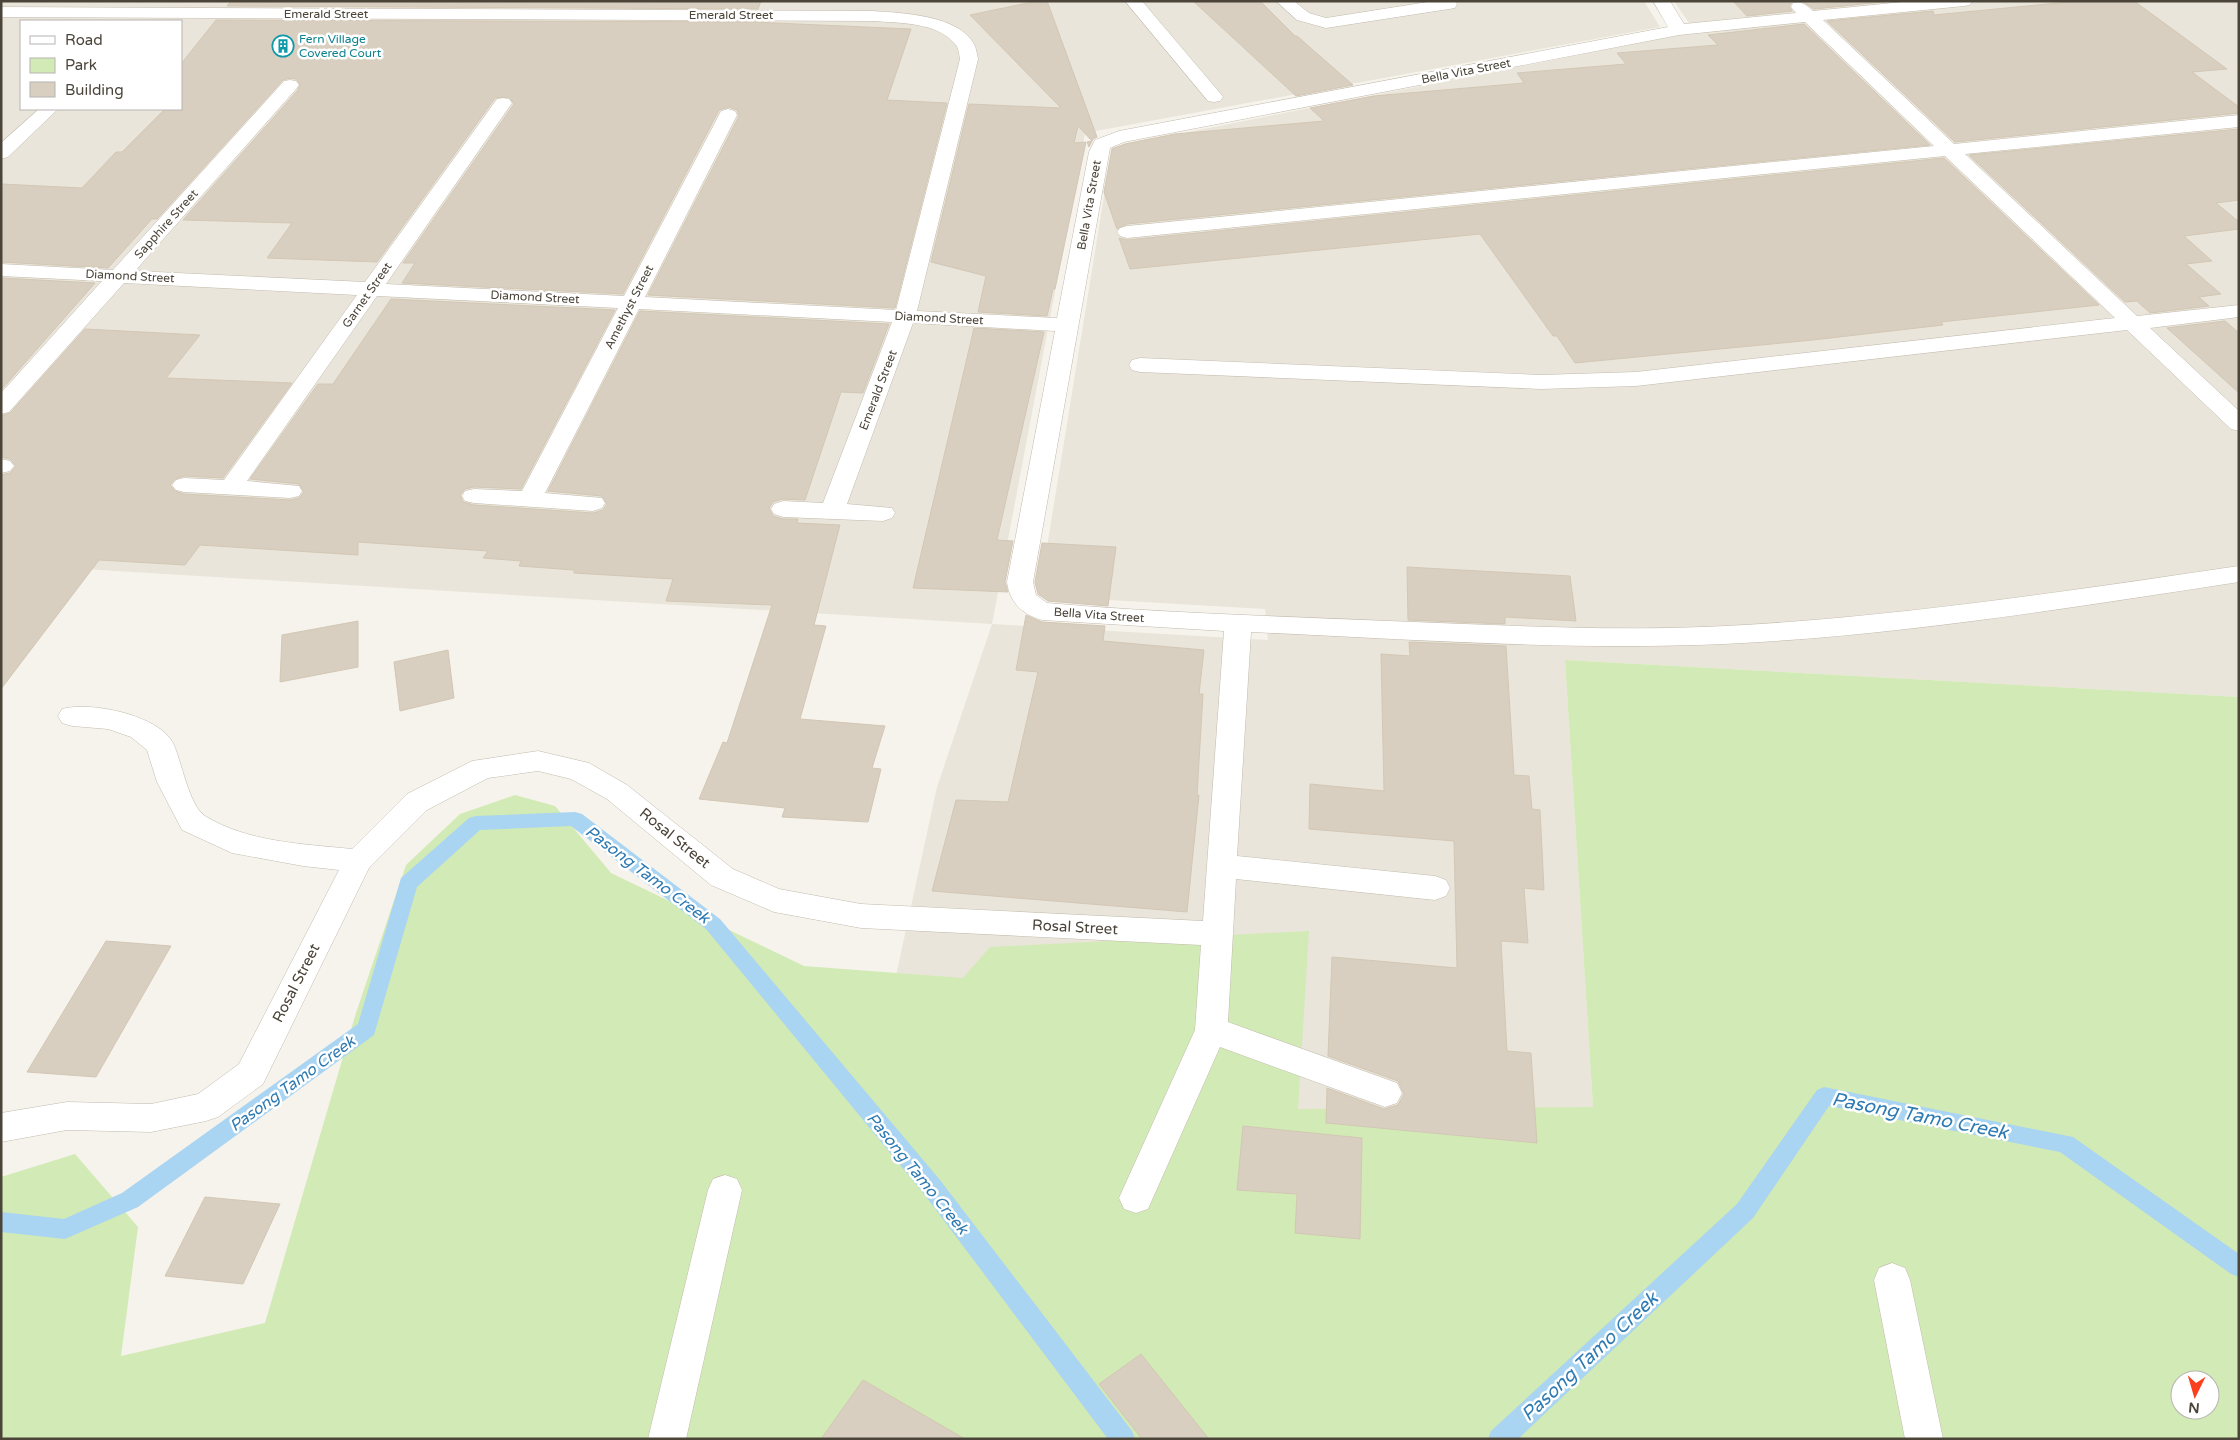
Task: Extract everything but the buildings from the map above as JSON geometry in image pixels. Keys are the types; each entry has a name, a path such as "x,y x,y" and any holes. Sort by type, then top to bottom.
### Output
{"street":[{"path":"1133,1 1214,97"},
{"path":"1284,1 1297,15 1306,20 1326,23 1449,4"},
{"path":"1661,1 1679,30 1964,1"},
{"path":"1792,1 2239,424"},
{"name":"Emerald Street","path":"1,12 873,16 910,19 952,32 965,45 969,60 906,316 832,511"},
{"name":"Bella Vita Street","path":"1679,30 1119,137 1102,144 1099,148 1020,582 1022,594 1028,604 1042,611 1238,624 1487,634 1601,636 1723,635 1854,625 1973,612 2239,574"},
{"name":"Sapphire Street","path":"1,407 290,85"},
{"name":"Garnet Street","path":"231,487 503,103"},
{"path":"1,153 48,110"},
{"name":"Amethyst Street","path":"530,499 728,115"},
{"path":"1127,232 2239,122"},
{"name":"Diamond Street","path":"1,270 1068,325"},
{"path":"1140,365 1541,382 1589,381 1636,378 2239,311"},
{"path":"184,485 290,491"},
{"path":"474,496 593,503"},
{"path":"783,509 883,513"},
{"path":"1136,1198 1211,1030 1238,624"},
{"path":"72,716 111,719 141,730 160,745 171,782 192,822 232,842 303,855 358,862"},
{"name":"Rosal Street","path":"1,1128 67,1116 151,1118 206,1107 251,1074 358,862 417,802 482,768 538,761 578,770 617,792 722,877 774,900 860,916 1217,934"},
{"path":"1222,866 1435,888"},
{"path":"1211,1030 1385,1093"},
{"path":"667,1439 725,1190"},
{"path":"1892,1280 1924,1439"}],"shaded area":[{"path":"1,1 1644,1 1660,27 1085,133 992,624 1,564"},
{"path":"1674,1 2239,1 2239,697 1565,660 1593,1107 1436,1354 892,994 937,787 992,624 1268,640 1265,609 1039,596 1112,147 1695,32"}],"green space":[{"path":"1565,660 2239,697 2239,1439 1,1439 1,1177 75,1154 138,1227 121,1356 265,1323 355,1016 406,865 460,814 515,795 555,806 611,873 804,966 963,978 990,947 1309,931 1298,1109 1593,1107"}],"waterway":[{"name":"Pasong Tamo Creek","path":"1,1222 65,1229 130,1200 367,1029 408,883 476,823 575,819 713,924 932,1187 1123,1439"},
{"name":"Pasong Tamo Creek","path":"1500,1439 1745,1211 1824,1096 2065,1144 2239,1267"}],"place":[{"name":"Fern Village Covered Court","path":"283,46"}]}
